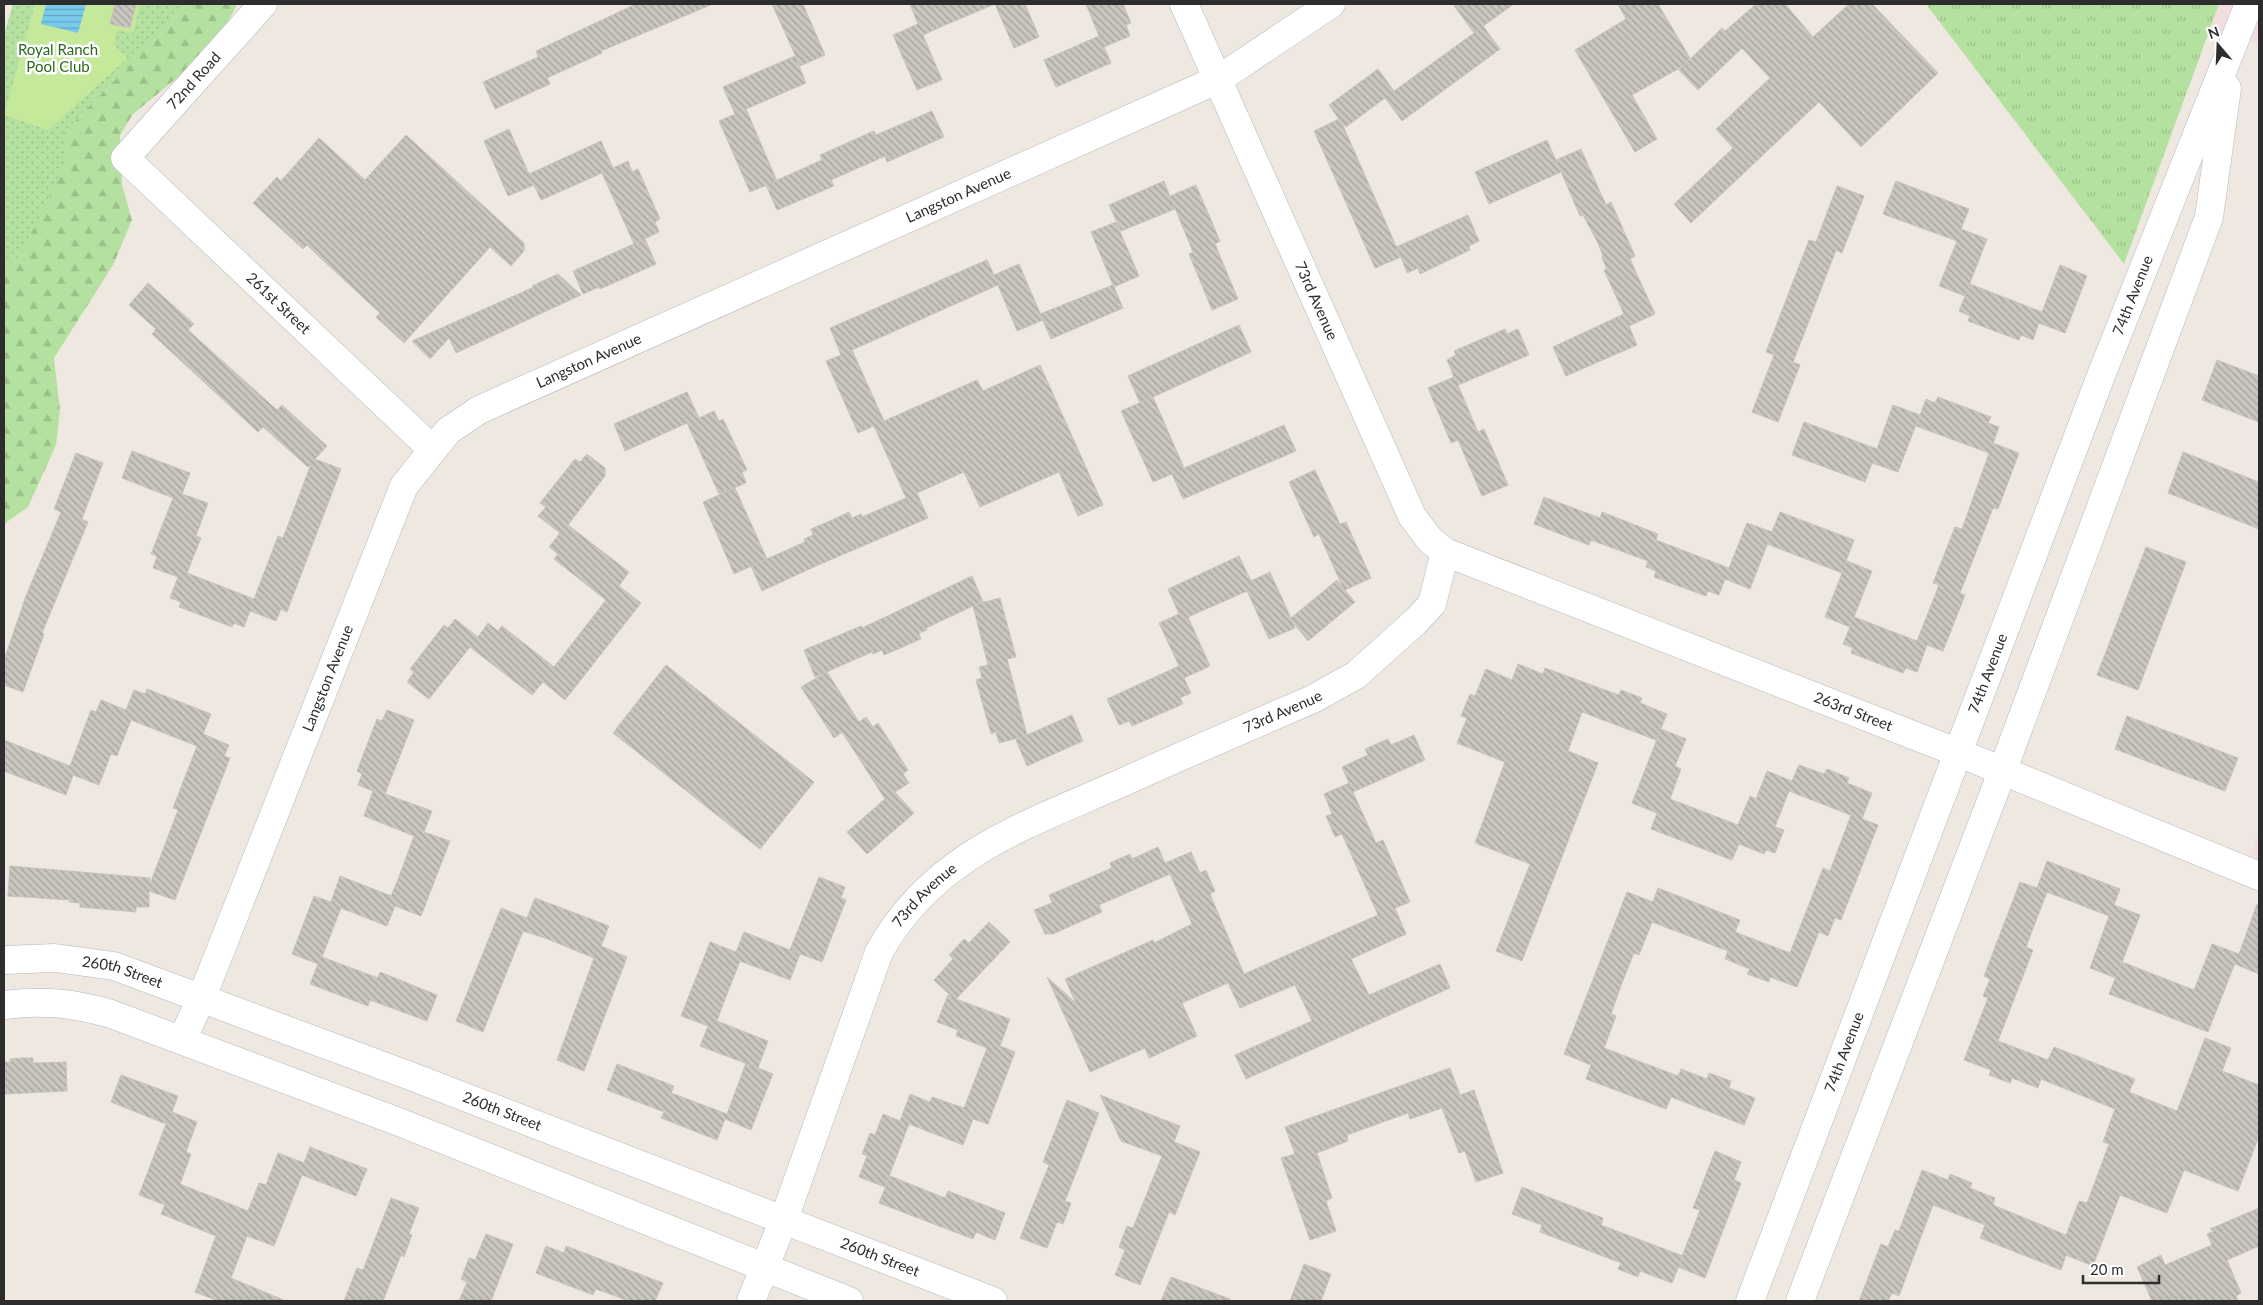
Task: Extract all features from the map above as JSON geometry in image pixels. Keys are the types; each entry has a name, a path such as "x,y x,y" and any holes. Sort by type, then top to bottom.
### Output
{"street":[{"name":"72nd Road","path":"125,158 263,4"},
{"name":"73rd Avenue","path":"751,1301 784,1219 879,952 904,913 924,892 948,871 998,838 1313,699 1356,675 1416,622 1432,604 1445,552 1430,540 1412,516 1184,4"},
{"name":"Langston Avenue","path":"182,1040 202,997 404,486 448,431 479,410 1219,79 1330,4"},
{"name":"74th Avenue","path":"1750,1301 2096,389 2249,4"},
{"name":"74th Avenue","path":"1800,1301 2002,772 2209,217 2233,47"},
{"name":"261st Street","path":"125,158 432,449"},
{"name":"263rd Street","path":"1445,552 1959,754 2259,876"},
{"name":"260th Street","path":"4,960 54,958 114,966 202,997 784,1219 992,1301"},
{"path":"4,1005 48,1002 79,1004 182,1040 399,1122 764,1269 849,1301"}],"shaded area":[{"path":"2219,4 2259,4 2259,45 2211,26"},
{"path":"2259,832 2259,869 2246,864"}],"green space":[{"name":"Royal Ranch Pool Club","path":"13,4 189,4 62,134 67,159 21,255 4,270 4,35"},
{"path":"35,4 140,4 133,33 117,30 114,45 128,58 48,130 4,115"},
{"path":"189,4 237,4 216,46 133,114 120,135 122,185 132,220 113,265 54,358 60,410 56,445 28,507 4,524 4,270 21,255 62,134"},
{"path":"1926,4 2219,4 2124,264"}],"water":[{"path":"46,4 86,4 78,33 41,24"}],"building":[{"path":"115,4 136,4 130,28 110,24"},
{"path":"636,4 713,4 601,51 602,53 547,78 550,84 495,109 483,82 538,57 536,51"},
{"path":"772,4 803,4 825,55 800,66"},
{"path":"910,4 995,4 923,35 942,80 917,90 893,35 918,24"},
{"path":"995,4 1025,4 1039,37 1014,48"},
{"path":"1086,4 1123,4 1131,23 1126,25 1130,36 1104,47 1111,63 1056,87 1044,60 1099,36"},
{"path":"1453,4 1514,4 1483,26 1500,49 1402,121 1385,98 1346,127 1341,121 1396,247 1468,215 1479,241 1469,246 1470,250 1420,274 1418,268 1407,273 1401,257 1375,268 1314,131 1339,119 1329,105 1378,69 1394,91 1474,33"},
{"path":"1618,4 1658,4 1690,58 1683,66 1632,95 1657,139 1635,152 1575,50 1626,19"},
{"path":"1756,4 1785,4 1813,37 1849,4 1872,4 1938,73 1861,147 1819,102 1691,223 1674,204 1733,148 1716,129 1770,78 1742,48 1698,90 1679,70 1722,28 1725,31"},
{"path":"795,56 806,83 746,109 777,181 750,192 719,121 735,114 723,87"},
{"path":"932,111 944,137 887,162 885,156 831,180 834,186 777,210 766,185 822,160 820,155 874,131 876,135"},
{"path":"509,129 529,174 601,141 613,168 628,161 632,172 638,169 660,219 655,222 659,232 634,244 602,173 541,200 534,185 508,196 484,141"},
{"path":"406,135 524,243 524,251 511,266 490,247 404,343 376,317 380,313 307,245 303,249 253,203 277,177 281,181 319,138 365,180"},
{"path":"1547,140 1561,172 1489,204 1475,172"},
{"path":"1581,149 1606,205 1611,202 1635,256 1630,259 1655,314 1629,326 1637,345 1566,376 1553,347 1624,314 1604,270 1607,269 1597,241 1583,215 1580,216 1556,160"},
{"path":"1164,181 1175,209 1121,231 1109,205"},
{"path":"1896,181 1969,209 1961,229 1987,239 1965,296 1939,286 1957,241 1883,214"},
{"path":"1196,185 1220,241 1215,244 1238,299 1212,310 1189,254 1193,252 1170,196"},
{"path":"1837,186 1864,196 1842,253 1836,250 1793,362 1800,365 1778,422 1752,412 1774,355 1766,352 1809,240 1816,242"},
{"path":"1116,222 1139,276 1114,287 1123,308 1051,339 1040,314 1113,285 1091,232"},
{"path":"645,239 656,264 600,289 599,287 583,294 573,271"},
{"path":"987,260 994,275 1019,264 1043,320 1017,331 998,285 852,350 884,421 977,380 983,391 1040,365 1103,505 1078,516 1059,472 980,507 964,472 917,493 928,518 762,591 751,566 805,542 804,539 813,535 811,529 849,512 852,518 861,514 862,517 906,498 874,426 858,433 826,361 841,355 830,328"},
{"path":"2060,265 2087,276 2065,333 2039,323 2033,340 2021,335 2019,340 1968,321 1970,316 1959,311 1970,284 2042,312"},
{"path":"558,274 581,295 456,353 449,338 430,359 412,341 534,287 532,286"},
{"path":"148,283 194,324 188,330 277,410 282,405 327,446 315,459 341,469 287,612 281,609 276,621 250,611 244,627 234,623 232,627 179,607 181,602 170,598 178,577 153,568 157,556 151,554 173,498 122,478 132,451 190,473 182,494 208,503 196,536 201,538 187,573 254,599 278,536 283,538 311,464 308,467 263,427 258,432 152,334 156,329 129,305"},
{"path":"1239,325 1251,352 1140,403 1128,376"},
{"path":"1505,329 1507,334 1518,329 1529,355 1458,385 1478,432 1484,429 1508,485 1482,496 1458,440 1451,443 1428,388 1454,377 1447,360 1456,355 1454,351"},
{"path":"2217,360 2259,376 2259,422 2202,400"},
{"path":"687,392 699,418 714,411 719,421 723,419 747,470 742,472 746,483 719,494 687,423 625,451 614,424"},
{"path":"1153,397 1184,468 1284,425 1296,451 1183,499 1172,474 1153,482 1121,411"},
{"path":"1938,397 1991,417 1988,423 1999,427 1993,443 2019,453 1998,509 1993,508 1960,593 1965,595 1943,651 1927,645 1917,672 1906,668 1903,673 1851,653 1853,648 1843,644 1850,627 1825,617 1842,573 1767,544 1780,512 1854,540 1844,567 1847,561 1872,571 1854,617 1917,641 1939,585 1933,583 1955,527 1962,529 1989,453 1916,426 1919,417 1898,472 1872,463 1865,482 1792,455 1804,422 1877,449 1893,405 1920,415 1926,399 1935,403"},
{"path":"2183,452 2259,482 2259,529 2168,493"},
{"path":"76,453 103,463 82,519 88,522 42,633 44,634 23,692 4,685 4,660 26,596 61,512 54,509"},
{"path":"587,454 605,468 605,476 568,525 629,572 619,586 641,603 565,700 543,682 532,695 470,647 429,699 407,682 414,672 410,669 444,625 448,628 455,619 478,637 488,623 498,631 502,626 554,667 606,600 554,559 558,554 549,547 560,533 538,516 546,507 540,503 575,459 580,462"},
{"path":"1315,470 1340,524 1346,522 1371,578 1345,590 1355,602 1308,641 1292,621 1295,628 1269,639 1247,591 1188,617 1210,666 1184,678 1191,693 1180,698 1183,704 1132,726 1129,721 1119,725 1107,699 1179,666 1159,623 1179,614 1168,589 1239,556 1251,581 1270,572 1291,618 1337,580 1343,588 1319,534 1314,537 1289,482"},
{"path":"735,488 767,559 734,574 703,502"},
{"path":"1544,497 1600,518 1602,512 1658,534 1656,540 1729,568 1747,523 1772,532 1750,589 1725,579 1719,595 1708,591 1706,596 1654,577 1656,571 1646,567 1648,561 1591,540 1589,545 1534,524"},
{"path":"2146,547 2186,562 2138,690 2097,675"},
{"path":"972,576 983,602 977,604 1000,598 1016,657 1007,659 1027,735 1072,715 1083,741 1027,766 1016,740 1022,737 999,743 996,732 991,734 976,680 982,678 979,667 988,665 973,606 926,628 927,630 919,633 921,639 884,655 882,650 873,654 872,652 815,677 804,650 861,626 862,628"},
{"path":"1518,664 1543,674 1545,668 1619,695 1621,690 1642,698 1640,703 1667,714 1656,740 1582,712 1568,751 1598,763 1522,961 1496,951 1530,864 1475,843 1505,762 1457,743 1467,718 1461,716 1470,694 1475,696 1486,669 1512,680"},
{"path":"666,665 814,782 760,849 613,733"},
{"path":"827,672 859,722 866,717 873,727 878,723 908,770 903,774 909,783 895,792 914,813 867,854 847,832 885,799 842,732 834,738 801,687"},
{"path":"147,689 211,714 203,734 229,745 224,756 230,758 175,900 149,891 149,907 136,907 136,912 80,907 80,903 69,902 70,900 8,896 10,866 150,878 150,884 178,810 173,808 197,746 131,720 117,756 111,754 99,785 73,775 66,795 4,771 4,740 70,766 91,710 96,712 101,700 126,710 134,690 145,694"},
{"path":"387,710 414,720 385,794 432,811 424,832 450,841 421,916 395,906 387,926 341,908 322,957 378,978 380,972 437,995 427,1021 370,1000 368,1006 310,984 318,964 292,954 314,896 331,902 340,876 391,896 397,882 414,836 364,816 373,791 358,785 362,774 357,771 377,719 382,721"},
{"path":"2127,716 2238,758 2225,791 2115,749"},
{"path":"1661,729 1686,739 1675,766 1681,769 1670,799 1738,825 1750,796 1756,799 1767,771 1792,781 1799,765 1824,774 1827,769 1849,778 1847,783 1872,793 1862,819 1878,825 1841,920 1835,918 1828,936 1819,932 1797,987 1770,977 1769,982 1747,974 1750,969 1725,959 1728,951 1652,922 1639,955 1634,953 1622,983 1611,1014 1616,1016 1604,1048 1678,1076 1681,1069 1707,1079 1709,1073 1731,1081 1729,1088 1755,1098 1744,1125 1671,1097 1666,1109 1586,1079 1591,1065 1564,1054 1627,892 1653,902 1658,888 1740,920 1735,932 1790,953 1823,868 1830,871 1851,815 1789,791 1775,827 1784,830 1775,853 1766,850 1764,854 1739,844 1732,860 1651,829 1657,813 1632,803"},
{"path":"1414,735 1425,760 1353,792 1376,843 1383,840 1410,902 1395,908 1406,934 1351,959 1369,995 1440,964 1450,988 1246,1079 1235,1055 1312,1021 1295,985 1240,1008 1228,983 1182,1003 1197,1036 1149,1058 1145,1048 1090,1072 1047,977 1076,1003 1065,979 1153,940 1154,943 1192,924 1170,874 1099,905 1102,912 1053,934 1045,934 1034,910 1052,903 1049,895 1112,868 1110,863 1130,854 1132,859 1158,847 1165,863 1191,852 1200,873 1206,870 1215,891 1210,894 1244,974 1378,915 1342,834 1335,837 1326,816 1332,814 1324,794 1349,783 1342,767 1368,755 1365,749 1388,739 1391,745"},
{"path":"2047,861 2120,889 2114,905 2140,915 2116,978 2090,968 2109,916 2047,892 2026,947 2033,950 1998,1041 2048,1060 2054,1047 2135,1079 2129,1092 2177,1111 2205,1038 2231,1048 2222,1071 2259,1085 2259,1136 2238,1191 2184,1170 2167,1213 2120,1195 2093,1266 2066,1255 2061,1270 1980,1238 1985,1225 1933,1205 1899,1296 1892,1293 1888,1301 1859,1301 1881,1244 1888,1247 1895,1230 1899,1231 1922,1170 1948,1180 1950,1174 1972,1183 1970,1188 1995,1198 1993,1205 2066,1235 2079,1201 2087,1203 2109,1144 2103,1142 2115,1109 2041,1079 2038,1088 2012,1078 2010,1083 1989,1075 1991,1070 1964,1060 1988,998 1983,996 1990,979 1984,976 2020,882 2037,888"},
{"path":"819,877 845,887 841,898 846,900 822,962 790,950"},
{"path":"535,898 609,926 601,946 627,957 584,1071 557,1060 594,958 545,938 523,931 483,1032 456,1021 501,908 527,918"},
{"path":"2257,904 2259,905 2259,974 2235,963 2208,1032 2109,994 2122,962 2194,990 2212,944 2239,954"},
{"path":"989,922 1010,942 956,999 1010,1019 1000,1046 1015,1052 988,1124 973,1119 963,1145 909,1124 885,1187 859,1177 867,1156 862,1154 870,1133 875,1135 883,1114 900,1121 910,1094 930,1102 932,1097 964,1108 987,1048 956,1036 958,1030 937,1022 948,995 952,997 934,980 953,959 949,955 964,939 969,943"},
{"path":"744,932 800,954 790,980 740,961 722,1007 717,1021 768,1041 758,1068 700,1046 708,1026 681,1016 710,942 736,952"},
{"path":"33,1058 33,1063 66,1062 67,1091 4,1094 4,1062 11,1062 10,1059"},
{"path":"746,1063 773,1074 751,1130 725,1119 717,1140 661,1118 664,1112 607,1090 617,1064 674,1086 671,1093 727,1114"},
{"path":"1450,1068 1460,1095 1474,1090 1503,1173 1476,1182 1465,1151 1459,1153 1442,1108 1410,1119 1408,1113 1347,1135 1348,1141 1317,1153 1332,1198 1326,1201 1336,1231 1310,1240 1281,1158 1295,1154 1285,1127"},
{"path":"121,1075 178,1096 172,1112 197,1122 186,1152 191,1154 180,1184 248,1211 259,1183 266,1185 278,1153 304,1163 310,1147 367,1169 356,1196 302,1175 274,1246 247,1236 231,1278 286,1301 218,1301 195,1292 216,1236 161,1214 165,1205 139,1195 166,1124 111,1102"},
{"path":"1100,1095 1180,1126 1174,1142 1200,1152 1175,1215 1169,1212 1140,1285 1115,1275 1125,1250 1119,1247 1127,1226 1133,1228 1162,1156 1121,1141"},
{"path":"1067,1100 1099,1113 1065,1201 1071,1203 1063,1224 1057,1222 1047,1248 1020,1238 1049,1165 1043,1162"},
{"path":"1715,1151 1741,1162 1734,1180 1741,1183 1705,1278 1678,1267 1700,1210 1693,1208"},
{"path":"890,1176 945,1198 948,1191 1005,1213 995,1240 976,1232 973,1239 879,1203"},
{"path":"1522,1187 1603,1218 1601,1225 1683,1256 1672,1283 1640,1271 1638,1277 1618,1269 1621,1263 1540,1232 1542,1225 1512,1214"},
{"path":"391,1198 419,1208 409,1234 412,1235 404,1257 401,1255 383,1301 344,1301 357,1268 363,1270"},
{"path":"2259,1208 2259,1246 2227,1260 2241,1293 2236,1296 2238,1301 2152,1301 2137,1267 2161,1255 2165,1265 2212,1245 2207,1234 2214,1231 2210,1229"},
{"path":"486,1234 513,1244 491,1301 459,1301 467,1282 461,1279 469,1258 475,1260"},
{"path":"546,1246 564,1253 566,1246 663,1283 655,1301 629,1301 596,1289 593,1295 536,1273"},
{"path":"1304,1264 1331,1274 1321,1301 1290,1301"},
{"path":"1171,1277 1230,1299 1230,1301 1161,1301"}]}
